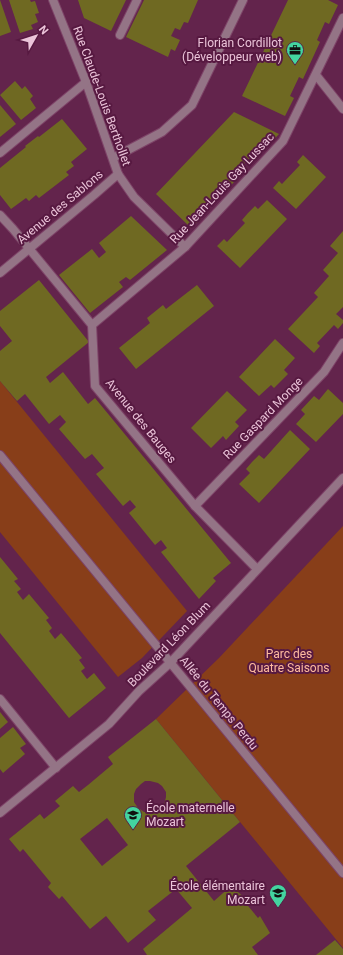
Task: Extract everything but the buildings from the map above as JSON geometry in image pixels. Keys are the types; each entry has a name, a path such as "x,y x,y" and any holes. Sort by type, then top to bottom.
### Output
{"street":[{"name":"Rue Claude-Louis Berthollet","path":"53,0 86,82 118,174 134,197 185,247"},
{"path":"120,35 137,0"},
{"path":"113,158 162,132 192,105 243,0"},
{"name":"Rue Jean-Louis Gay Lussac","path":"92,325 185,247 283,141 343,18"},
{"path":"316,75 343,109"},
{"path":"0,153 86,82"},
{"name":"Avenue des Sablons","path":"0,273 118,174"},
{"path":"0,215 92,325"},
{"name":"Avenue des Bauges","path":"92,325 94,386 195,506 257,569"},
{"name":"Rue Gaspard Monge","path":"195,506 324,372 343,343"},
{"name":"Allée du Temps Perdu","path":"0,455 343,873"},
{"name":"Boulevard Léon Blum","path":"0,813 109,724 139,691 171,662 343,478"},
{"path":"0,699 56,768"}],"green space":[{"path":"0,381 187,611 142,658 118,677 0,532"},
{"name":"Parc des Quatre Saisons","path":"343,526 343,948 156,719 219,658"}],"place":[{"name":"Florian Cordillot (Développeur web)","path":"295,65"},
{"name":"École maternelle Mozart","path":"133,830"},
{"name":"École élémentaire Mozart","path":"278,908"}]}
